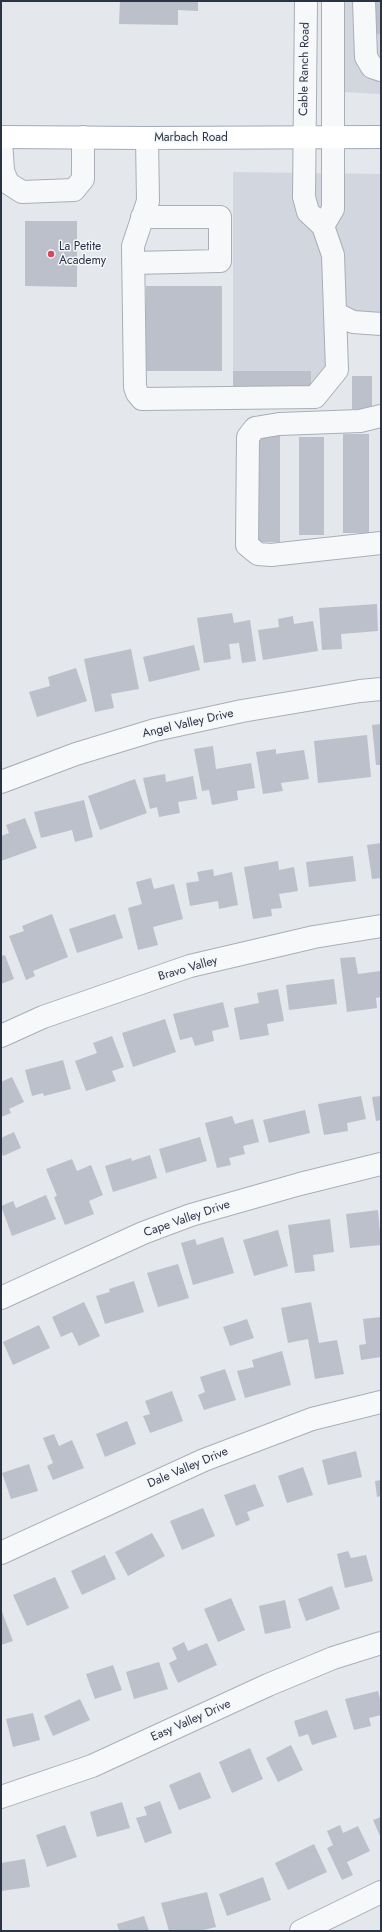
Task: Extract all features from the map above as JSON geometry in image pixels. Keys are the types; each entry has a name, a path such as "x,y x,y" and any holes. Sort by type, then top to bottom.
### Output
{"main road":[{"name":"Marbach Road","path":"1,137 381,138"}],"street":[{"name":"Cable Ranch Road","path":"306,1 304,197 308,212 323,226"},
{"path":"148,138 148,202 132,246 135,387 142,399 315,397 337,370 333,255 323,226 333,209 333,1"},
{"path":"364,1 366,57 372,67 381,70"},
{"path":"1,140 3,171 8,183 22,192 74,190 83,179 83,137"},
{"path":"133,263 220,261 220,217 142,217"},
{"path":"335,313 353,322 381,324"},
{"path":"381,416 360,421 279,424 255,428 248,437 247,545 258,554 271,556 381,543"},
{"name":"Angel Valley Drive","path":"1,782 76,754 155,730 242,711 360,691 381,689"},
{"name":"Bravo Valley","path":"1,1036 43,1016 190,966 314,937 381,926"},
{"name":"Cape Valley Drive","path":"1,1298 143,1233 191,1215 300,1184 381,1164"},
{"name":"Dale Valley Drive","path":"1,1553 204,1460 312,1419 381,1402"},
{"name":"Easy Valley Drive","path":"1,1797 92,1766 268,1685 333,1658 381,1643"},
{"path":"301,1931 381,1892"}],"shaded area":[{"path":"344,1 381,1 381,94 343,92"},
{"path":"233,172 381,174 381,314 347,314 344,375 321,406 233,406"}],"building":[{"path":"120,1 198,1 198,11 178,10 178,25 119,24"},
{"path":"376,1 381,1 381,34 375,34"},
{"name":"La Petite Academy","path":"25,221 77,221 77,287 25,286"},
{"path":"146,286 222,286 222,371 146,371"},
{"path":"233,371 311,371 311,386 233,386"},
{"path":"352,376 372,376 372,409 352,409"},
{"path":"343,434 369,434 369,533 343,533"},
{"path":"255,436 280,436 280,542 255,542"},
{"path":"299,437 324,437 324,535 299,535"},
{"path":"377,604 378,631 341,634 342,649 322,650 319,608"},
{"path":"232,613 234,623 250,620 256,661 242,663 239,643 229,644 231,659 204,663 197,618"},
{"path":"293,616 294,624 313,621 318,651 263,660 258,630 279,627 278,619"},
{"path":"194,645 200,670 149,682 143,657"},
{"path":"131,649 139,689 111,694 114,708 95,712 84,659"},
{"path":"76,668 87,701 37,717 29,692 50,686 48,677"},
{"path":"381,724 381,765 376,765 372,725"},
{"path":"367,735 371,777 318,783 314,741"},
{"path":"213,746 216,769 251,763 255,788 237,791 238,800 212,805 209,790 202,791 194,749"},
{"path":"276,749 276,754 304,750 309,779 281,783 283,791 263,794 256,752"},
{"path":"165,774 166,782 193,776 197,799 178,802 180,813 159,817 157,807 150,809 143,778"},
{"path":"135,779 147,813 100,830 88,796"},
{"path":"84,800 93,837 75,842 72,830 41,838 34,812"},
{"path":"25,818 37,848 1,861 1,836 9,833 6,825"},
{"path":"381,843 381,878 372,879 367,845"},
{"path":"353,856 356,881 309,887 306,862"},
{"path":"278,861 279,870 294,867 298,891 279,894 282,908 271,909 272,916 253,919 244,867"},
{"path":"213,869 214,876 232,872 238,905 219,909 218,901 190,906 186,883 199,881 197,872"},
{"path":"151,878 154,889 174,884 183,919 153,927 158,945 138,950 128,908 142,904 136,882"},
{"path":"52,914 68,957 33,971 35,976 26,980 9,936 24,931 22,926"},
{"path":"115,914 123,938 77,953 69,929"},
{"path":"5,955 14,979 1,984 1,956"},
{"path":"355,957 358,974 381,971 381,997 376,998 377,1008 347,1012 340,958"},
{"path":"334,979 337,1004 289,1010 286,985"},
{"path":"278,989 284,1021 267,1024 269,1035 240,1040 234,1008 259,1003 257,993"},
{"path":"223,1002 229,1027 212,1031 214,1041 195,1046 192,1037 180,1040 173,1014"},
{"path":"165,1019 176,1052 133,1067 122,1033"},
{"path":"112,1036 124,1067 112,1071 116,1081 86,1091 75,1061 97,1053 93,1043"},
{"path":"63,1060 71,1089 44,1096 43,1093 32,1096 25,1070"},
{"path":"12,1077 24,1102 9,1109 11,1113 1,1117 1,1082"},
{"path":"361,1096 366,1119 347,1123 348,1131 324,1135 318,1104"},
{"path":"381,1096 381,1120 376,1121 372,1097"},
{"path":"305,1110 310,1133 269,1143 263,1120"},
{"path":"232,1116 235,1124 253,1119 259,1142 243,1146 245,1154 229,1158 231,1165 217,1168 205,1123"},
{"path":"14,1132 21,1148 3,1156 1,1151 1,1138"},
{"path":"200,1137 207,1161 166,1173 159,1149"},
{"path":"150,1155 157,1178 113,1192 105,1166 131,1158 132,1161"},
{"path":"72,1159 77,1171 91,1165 103,1195 89,1201 94,1214 65,1225 54,1197 57,1196 46,1169"},
{"path":"46,1195 56,1219 12,1236 1,1206 13,1201 16,1208"},
{"path":"378,1210 381,1245 350,1248 346,1214"},
{"path":"330,1219 334,1252 313,1255 315,1271 295,1273 288,1225"},
{"path":"278,1230 288,1266 254,1276 243,1240"},
{"path":"223,1237 234,1273 193,1285 181,1243 195,1239 197,1245"},
{"path":"178,1264 189,1298 158,1307 147,1273"},
{"path":"134,1281 144,1312 105,1324 96,1296 110,1292 109,1289"},
{"path":"84,1302 100,1336 79,1346 72,1332 61,1337 52,1317"},
{"path":"311,1302 319,1343 337,1340 344,1374 315,1379 308,1339 288,1343 281,1308"},
{"path":"381,1317 381,1357 361,1360 359,1345 366,1344 363,1319"},
{"path":"247,1319 254,1338 230,1346 223,1327"},
{"path":"39,1325 50,1348 13,1365 3,1342"},
{"path":"282,1351 291,1385 245,1398 237,1371 254,1367 252,1360"},
{"path":"225,1369 236,1400 204,1410 198,1395 205,1392 200,1377"},
{"path":"172,1391 183,1421 150,1433 143,1416 150,1414 145,1401"},
{"path":"127,1421 136,1444 105,1457 96,1434"},
{"path":"54,1434 59,1446 72,1440 84,1468 53,1480 47,1466 53,1463 43,1438"},
{"path":"356,1451 362,1477 328,1485 322,1460"},
{"path":"29,1464 38,1491 11,1499 2,1473"},
{"path":"303,1467 313,1495 287,1503 278,1476"},
{"path":"381,1480 381,1496 377,1497 375,1481"},
{"path":"255,1484 264,1506 247,1512 250,1520 236,1526 224,1495"},
{"path":"203,1508 215,1536 182,1550 170,1521"},
{"path":"152,1533 165,1556 128,1576 115,1552"},
{"path":"348,1551 351,1558 366,1555 373,1581 345,1588 337,1554"},
{"path":"105,1555 116,1579 82,1595 71,1571"},
{"path":"55,1577 69,1608 27,1626 13,1595"},
{"path":"332,1586 340,1609 306,1621 298,1599"},
{"path":"231,1598 245,1630 218,1642 204,1609"},
{"path":"285,1600 291,1628 265,1634 259,1606"},
{"path":"1,1609 13,1641 1,1645"},
{"path":"184,1642 188,1651 207,1643 217,1665 178,1683 169,1663 177,1659 172,1648"},
{"path":"159,1662 168,1689 134,1699 126,1672"},
{"path":"113,1665 122,1690 95,1699 86,1674"},
{"path":"378,1691 381,1703 381,1715 369,1718 371,1726 354,1730 345,1699"},
{"path":"80,1699 90,1720 53,1736 44,1716"},
{"path":"327,1710 337,1737 312,1745 308,1734 299,1737 294,1721"},
{"path":"33,1713 40,1740 13,1747 6,1719"},
{"path":"291,1745 303,1770 278,1782 266,1758"},
{"path":"250,1748 263,1779 232,1793 219,1762"},
{"path":"200,1772 211,1798 179,1810 169,1785"},
{"path":"160,1801 172,1833 145,1843 136,1818 147,1815 144,1807"},
{"path":"122,1802 130,1828 97,1837 90,1812"},
{"path":"381,1817 381,1838 373,1820"},
{"path":"65,1825 77,1857 47,1867 36,1835"},
{"path":"340,1825 343,1833 358,1826 370,1851 347,1862 353,1875 342,1880 327,1848 333,1845 327,1831"},
{"path":"314,1844 327,1872 288,1890 275,1863"},
{"path":"25,1859 30,1887 1,1891 1,1863"},
{"path":"263,1877 271,1900 227,1916 219,1894"},
{"path":"207,1892 216,1927 199,1931 169,1931 161,1903"},
{"path":"144,1916 149,1931 119,1931 117,1924"}],"place":[{"name":"La Petite Academy","path":"51,254"}]}
